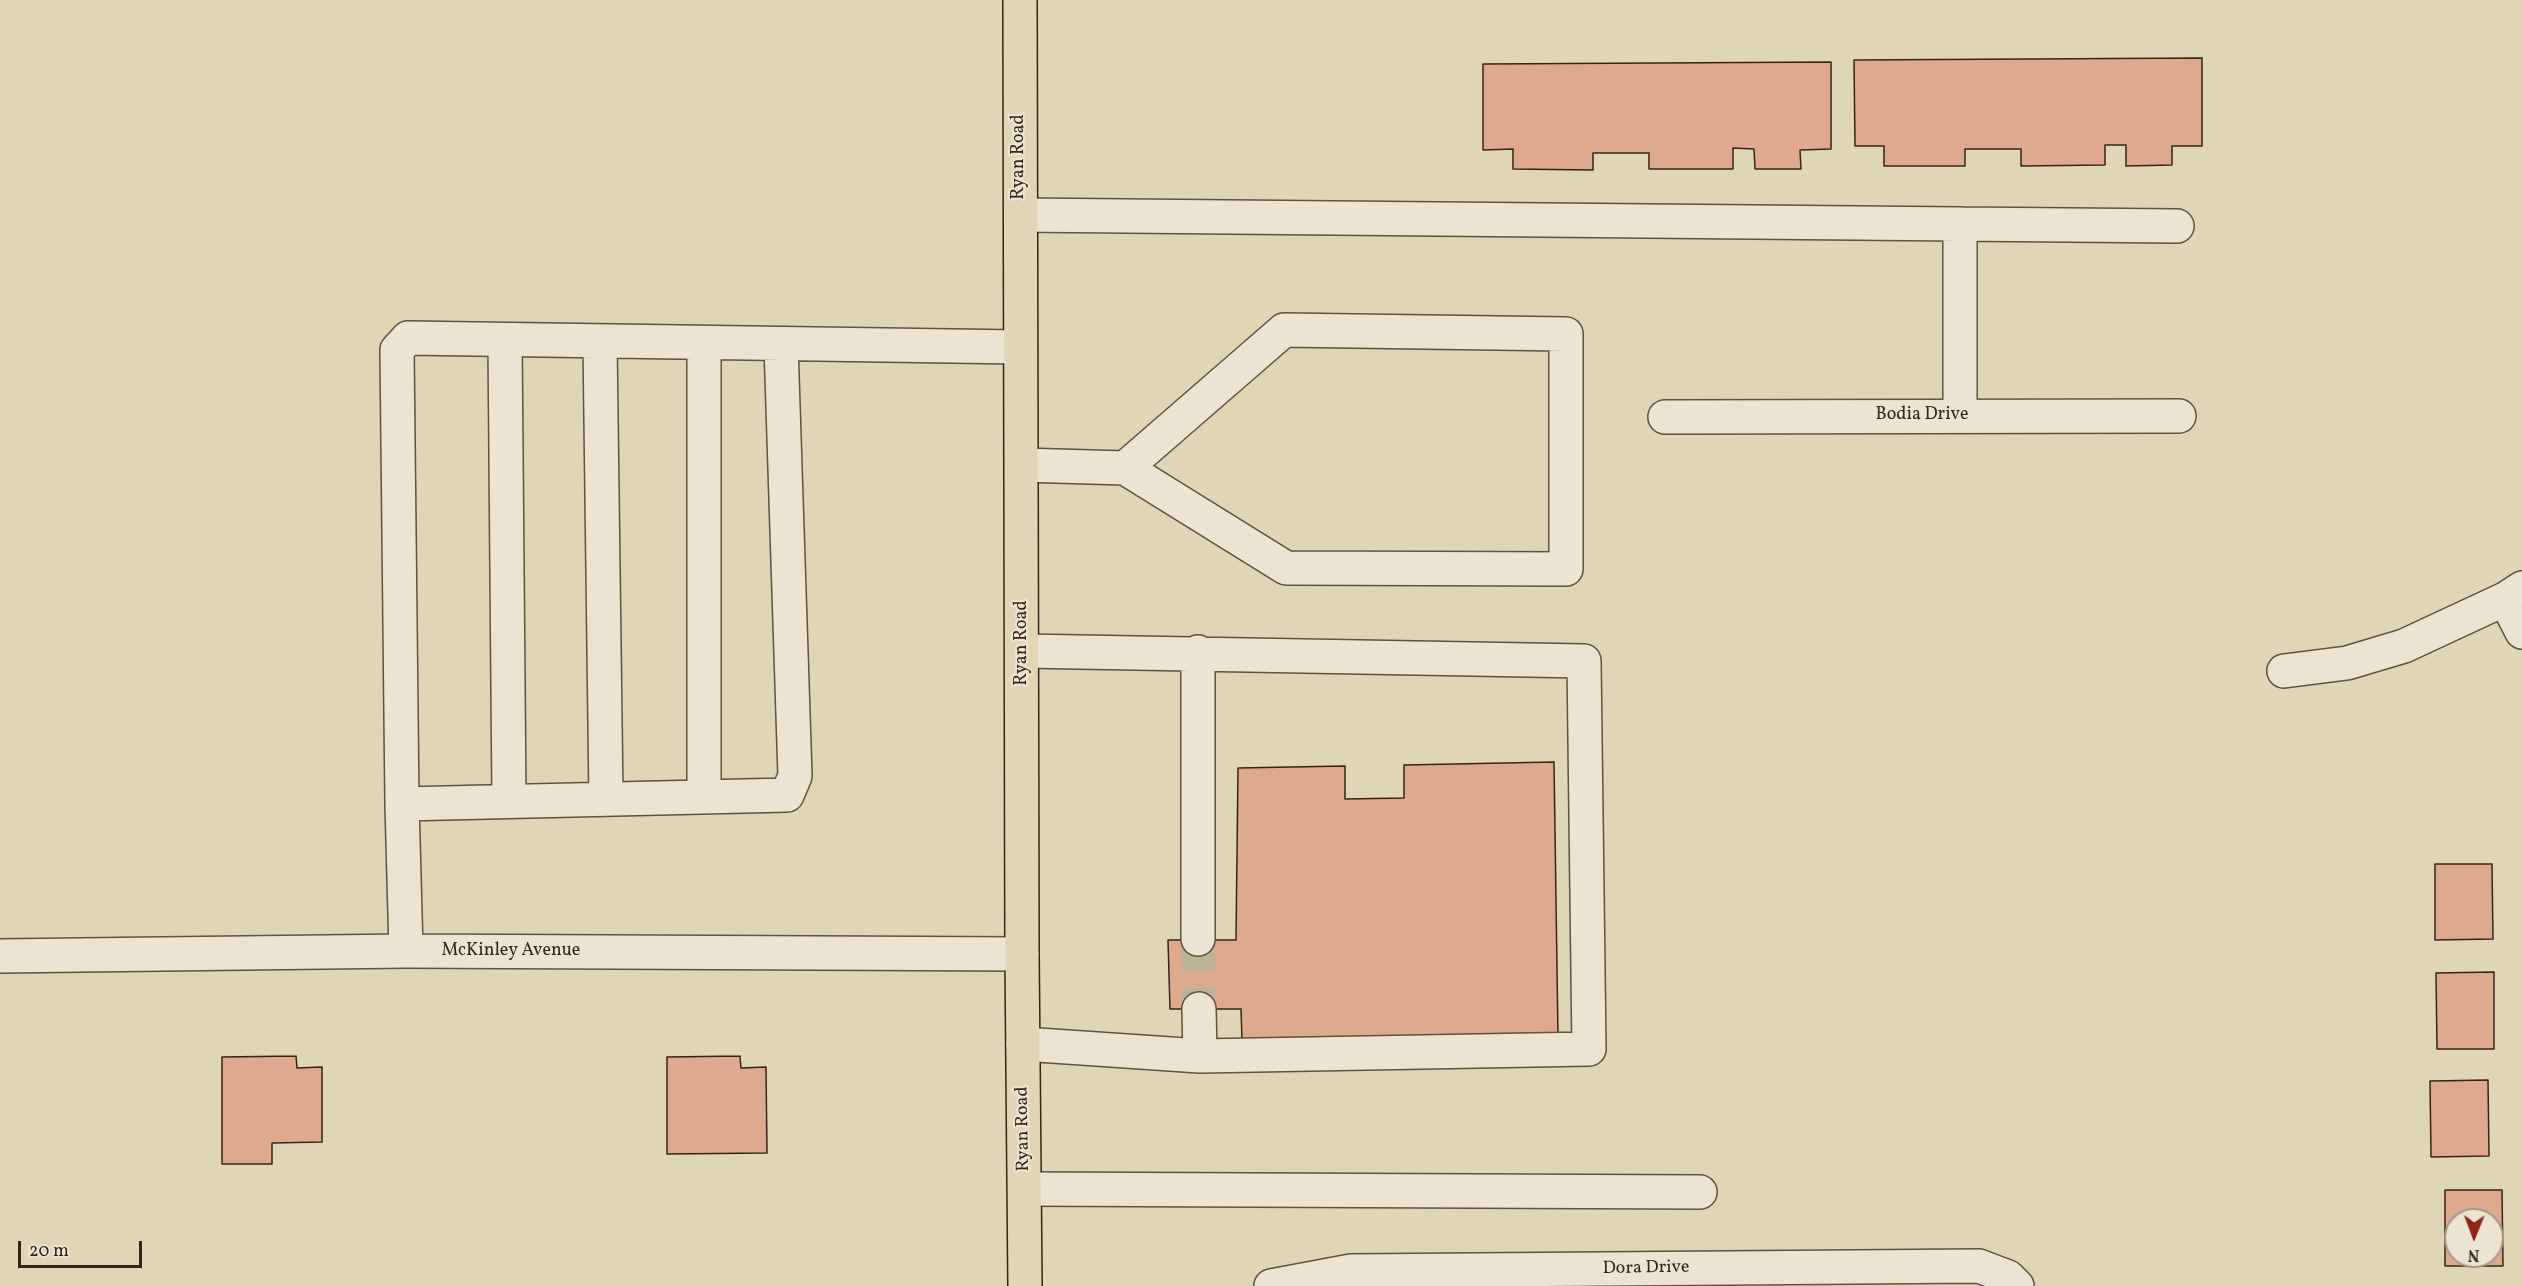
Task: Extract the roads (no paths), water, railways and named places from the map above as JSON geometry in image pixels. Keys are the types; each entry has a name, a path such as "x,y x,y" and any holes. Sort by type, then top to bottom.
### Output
{"main road":[{"name":"Ryan Road","path":"1020,0 1025,1286"}],"street":[{"path":"1021,215 2178,226"},
{"path":"1960,224 1960,416"},
{"path":"1022,465 1125,468 1286,568 1566,569 1566,334 1284,330 1125,468"},
{"path":"406,951 397,350 408,338 1020,347"},
{"path":"506,340 509,801"},
{"path":"600,342 606,799"},
{"path":"704,344 704,797"},
{"path":"402,804 787,795 795,776 781,345"},
{"name":"Bodia Drive","path":"1665,417 2179,416"},
{"path":"2284,671 2347,663 2404,646 2514,594 2522,632"},
{"path":"1023,651 1198,652 1584,661 1589,1049 1200,1056 1023,1044"},
{"path":"1198,652 1198,939"},
{"name":"McKinley Avenue","path":"0,956 406,951 1022,954"},
{"path":"1199,1009 1200,1056"},
{"path":"1025,1189 1700,1192"},
{"name":"Dora Drive","path":"1271,1286 1351,1271 1979,1266 2008,1277 2017,1286"}],"tunnel":[{"path":"1198,939 1199,1009"}]}
